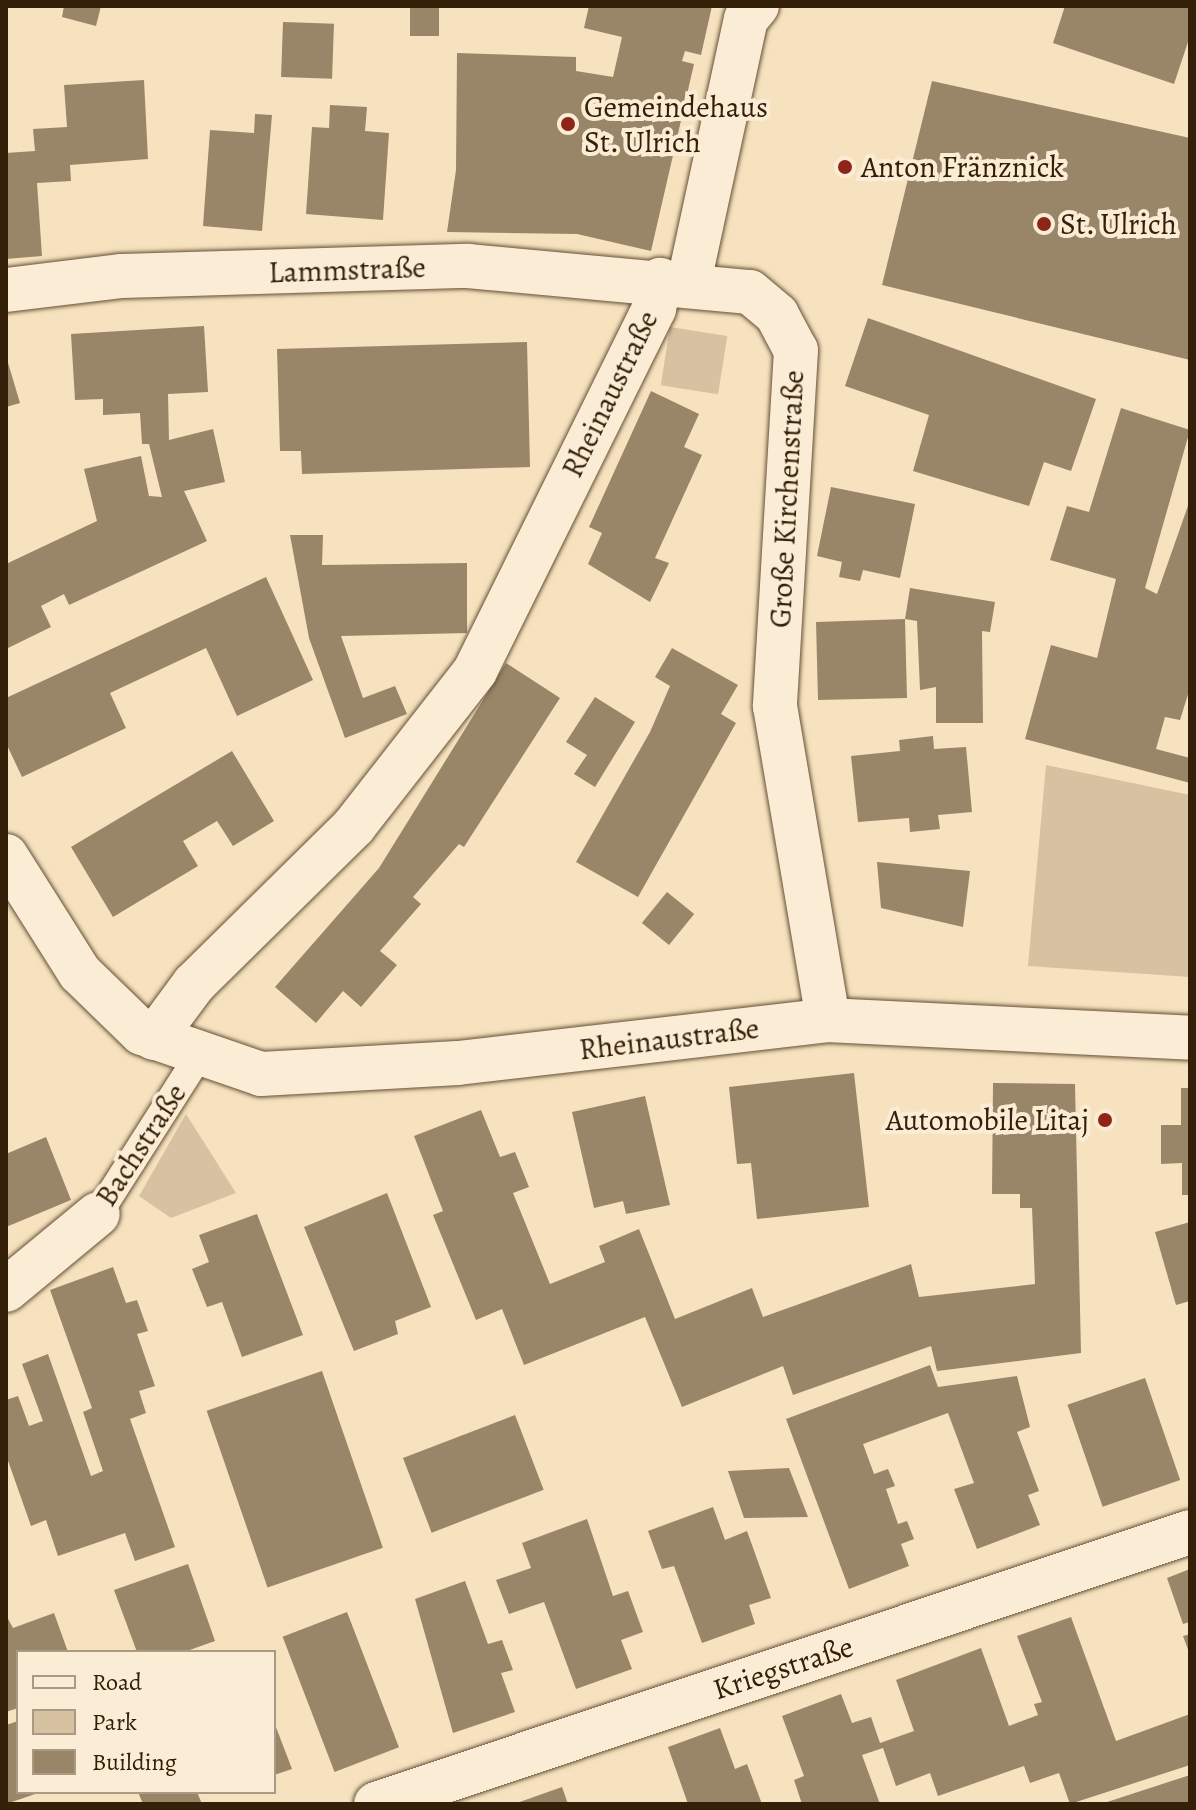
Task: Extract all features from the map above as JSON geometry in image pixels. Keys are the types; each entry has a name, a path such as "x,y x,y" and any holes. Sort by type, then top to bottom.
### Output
{"street":[{"path":"674,281 746,19 757,6"},
{"name":"Lammstraße","path":"6,290 122,276 468,266 674,281"},
{"name":"Große Kirchenstraße","path":"674,281 750,292 777,315 796,350 775,706 828,1020"},
{"name":"Rheinaustraße","path":"154,1038 194,984 354,826 475,671 654,309 674,281"},
{"name":"Rheinaustraße","path":"6,856 80,973 154,1038 198,1057 261,1074 331,1074 828,1020 1190,1038"},
{"name":"Bachstraße","path":"6,1290 98,1214"},
{"name":"Kriegstraße","path":"376,1804 1190,1532"}],"lane":[{"name":"Bachstraße","path":"98,1214 198,1057"}],"green space":[{"path":"670,327 727,336 718,394 661,385"},
{"path":"1046,765 1190,795 1190,977 1028,966"},
{"path":"186,1114 236,1193 171,1218 139,1196"}],"building":[{"path":"64,6 101,6 96,26 62,17"},
{"path":"410,6 439,6 439,36 410,36"},
{"name":"Gemeindehaus St. Ulrich","path":"589,6 712,6 701,55 685,51 682,61 694,64 651,251 577,234 447,232 456,170 457,53 576,57 576,71 613,77 622,37 584,28"},
{"path":"1065,6 1190,6 1190,36 1174,84 1053,43"},
{"path":"283,22 334,24 332,79 281,77"},
{"path":"144,80 148,159 70,165 71,181 37,183 42,256 6,259 6,153 35,151 33,129 67,127 64,85"},
{"name":"St. Ulrich","path":"932,81 1190,138 1190,360 882,285"},
{"path":"330,105 367,107 365,131 389,133 383,220 306,214 312,127 329,128"},
{"path":"255,114 272,115 262,231 203,226 210,130 254,133"},
{"path":"868,318 1096,399 1071,471 1044,462 1029,506 913,471 929,415 845,386"},
{"path":"204,326 208,392 168,394 169,440 213,429 225,482 184,491 207,541 69,605 64,594 41,606 51,627 6,649 6,564 97,521 84,469 141,456 149,496 162,497 149,444 142,444 140,413 103,415 103,399 75,400 71,334"},
{"path":"527,342 530,467 302,474 301,451 280,451 277,349"},
{"path":"6,356 20,403 6,407"},
{"path":"651,391 699,414 684,447 702,455 655,558 669,563 650,602 588,564 602,533 589,527"},
{"path":"1121,408 1190,430 1145,588 1157,594 1190,500 1190,688 1180,720 1165,717 1156,749 1190,758 1190,783 1025,739 1051,645 1097,658 1116,579 1050,560 1067,506 1089,512"},
{"path":"831,487 915,504 900,578 863,570 860,581 839,577 842,562 817,556"},
{"path":"290,535 323,535 322,565 467,563 467,633 341,636 363,698 395,686 407,714 345,738 309,638"},
{"path":"266,577 313,680 237,716 206,648 110,693 126,728 22,777 6,743 6,698"},
{"path":"910,588 995,602 990,632 982,631 983,723 936,723 936,687 920,690 917,621 905,619"},
{"path":"905,619 907,698 818,700 816,622"},
{"path":"672,648 738,685 721,714 736,723 638,897 576,862 650,732 670,686 655,677"},
{"path":"506,663 560,698 464,847 459,844 413,897 421,904 380,951 397,965 361,1007 343,991 316,1023 275,987 379,868"},
{"path":"595,697 635,722 595,787 574,774 587,755 566,742"},
{"path":"933,736 934,749 966,747 972,812 938,815 940,829 910,832 909,818 858,822 851,756 900,751 899,740"},
{"path":"232,751 274,821 233,846 217,821 183,841 198,866 113,917 71,847"},
{"path":"877,862 970,871 963,927 881,908"},
{"path":"667,892 694,914 669,945 642,923"},
{"path":"854,1073 869,1207 757,1219 751,1163 737,1164 729,1087"},
{"path":"993,1083 1075,1084 1081,1353 937,1371 931,1346 793,1395 783,1366 682,1407 645,1317 524,1365 502,1309 476,1320 433,1215 443,1211 414,1136 481,1110 500,1157 515,1152 529,1187 513,1193 550,1284 605,1262 599,1246 639,1229 675,1319 752,1288 763,1317 911,1264 919,1297 1035,1284 1032,1208 1020,1208 1020,1194 992,1194"},
{"path":"1181,1088 1190,1088 1190,1195 1182,1195 1182,1163 1161,1164 1161,1125 1181,1125"},
{"path":"645,1096 670,1205 626,1214 623,1201 594,1208 572,1112"},
{"path":"46,1137 71,1200 6,1227 6,1154"},
{"path":"387,1193 431,1307 395,1321 398,1334 354,1351 304,1227"},
{"path":"257,1214 303,1335 242,1357 222,1302 207,1307 192,1269 209,1262 199,1235"},
{"path":"1190,1222 1190,1301 1176,1305 1155,1232"},
{"path":"113,1267 126,1303 137,1300 148,1331 137,1334 155,1386 139,1391 146,1413 130,1419 175,1547 135,1561 125,1533 58,1556 46,1520 31,1526 6,1455 6,1400 18,1396 29,1426 43,1421 22,1364 48,1354 91,1476 103,1471 83,1412 92,1408 50,1290"},
{"path":"930,1365 938,1387 1017,1376 1030,1427 1017,1432 1039,1491 1028,1495 1040,1525 977,1549 954,1489 974,1483 948,1413 863,1444 874,1474 888,1469 895,1486 886,1489 898,1524 907,1521 914,1539 901,1544 909,1566 849,1589 786,1419"},
{"path":"322,1371 383,1548 268,1588 207,1411"},
{"path":"1145,1378 1180,1480 1103,1507 1067,1405"},
{"path":"515,1415 544,1490 432,1533 403,1458"},
{"path":"789,1468 808,1517 744,1518 728,1471"},
{"path":"713,1507 725,1540 747,1531 771,1598 749,1605 755,1624 702,1643 674,1566 662,1569 648,1531"},
{"path":"587,1519 613,1596 628,1591 643,1632 621,1640 632,1669 576,1689 544,1602 509,1614 496,1580 531,1568 522,1543"},
{"path":"188,1564 215,1641 190,1650 136,1650 114,1590"},
{"path":"1190,1569 1190,1622 1183,1624 1167,1578"},
{"path":"465,1581 488,1644 502,1640 513,1670 501,1673 515,1712 453,1733 415,1599"},
{"path":"347,1612 399,1747 335,1772 283,1637"},
{"path":"54,1613 67,1650 16,1650 16,1709 6,1712 6,1615 13,1628"},
{"path":"1071,1617 1116,1741 1190,1714 1190,1765 1070,1804 1059,1773 1030,1783 1024,1766 938,1796 930,1773 896,1786 883,1748 862,1755 880,1804 802,1804 794,1780 804,1776 782,1716 841,1694 852,1723 871,1717 880,1743 914,1731 896,1680 981,1648 1009,1726 1038,1715 1034,1704 1042,1702 1017,1636"},
{"path":"1190,1634 1190,1655 1183,1636"},
{"path":"16,1722 16,1794 35,1794 6,1804 6,1725"},
{"path":"276,1727 292,1769 276,1774"},
{"path":"720,1728 735,1769 747,1764 762,1804 688,1804 668,1747"},
{"path":"1190,1775 1190,1804 1104,1804 1104,1803"},
{"path":"562,1787 568,1804 514,1804"},
{"path":"139,1794 198,1794 202,1804 143,1804"}],"place":[{"name":"Gemeindehaus St. Ulrich","path":"568,124"},
{"name":"Anton Fränznick","path":"845,167"},
{"name":"St. Ulrich","path":"1044,224"},
{"name":"Automobile Litaj","path":"1105,1120"}]}
